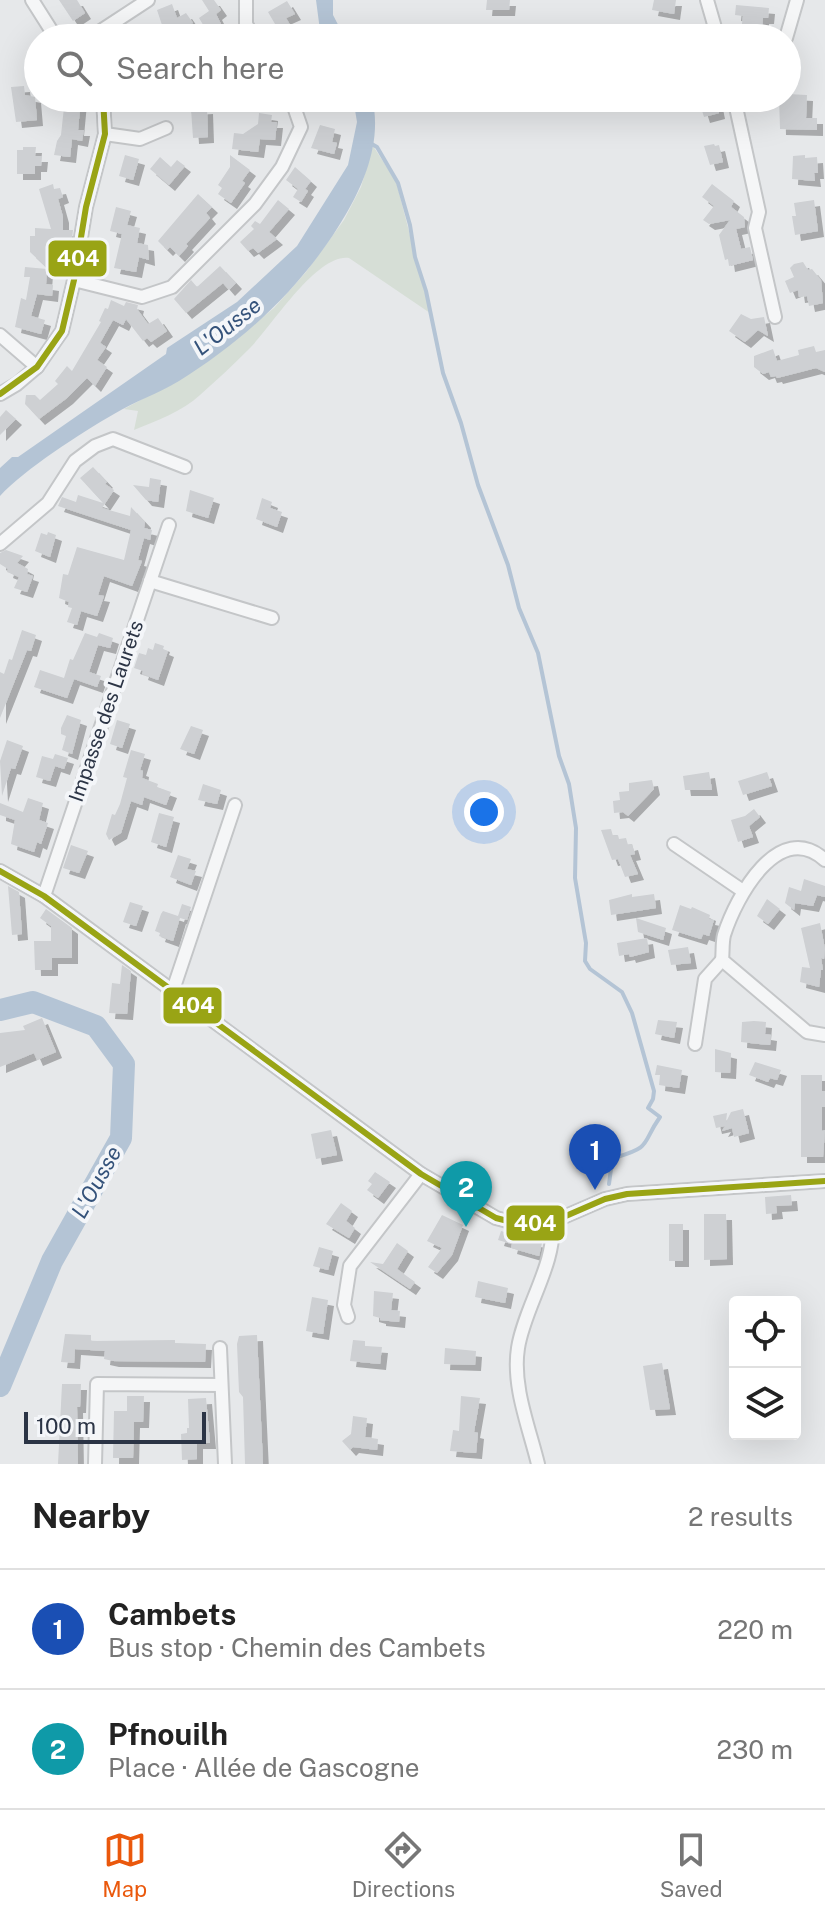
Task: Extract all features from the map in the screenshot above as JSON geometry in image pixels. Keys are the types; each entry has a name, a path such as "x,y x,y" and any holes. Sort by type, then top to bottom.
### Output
{"street":[{"path":"32,0 47,24"},
{"path":"111,24 148,0"},
{"path":"246,0 246,24"},
{"path":"707,0 714,24"},
{"path":"790,24 797,0"},
{"path":"0,394 37,367 62,331 86,207 105,134 104,112"},
{"path":"74,280 142,297 172,287 255,204 282,167 301,127 296,112"},
{"path":"737,112 759,212 755,228 775,317"},
{"path":"105,134 140,139 166,128"},
{"path":"0,335 37,367"},
{"path":"0,544 48,503 75,461 95,446 113,439 185,467"},
{"name":"Impasse des Laurets","path":"44,896 169,525"},
{"path":"150,581 272,618"},
{"path":"173,990 235,805"},
{"path":"674,844 743,891"},
{"path":"695,1044 705,979 722,960 723,938 743,891 777,853 796,847 815,851 825,860"},
{"path":"0,871 44,896 421,1174 496,1218 519,1224 552,1222 605,1199 627,1194 823,1183"},
{"path":"722,960 807,1032 825,1035"},
{"path":"348,1317 344,1305 350,1266 421,1174"},
{"path":"538,1464 516,1365 519,1344 552,1242 552,1222"},
{"path":"220,1348 225,1464"},
{"path":"95,1464 97,1384 221,1385"}],"shaded area":[{"path":"373,146 396,181 430,313 349,258 336,260 309,279 250,348 193,401 134,430 138,411 124,409 210,360 274,308 306,272 344,220 361,187"}],"water":[{"path":"316,0 333,0 333,15 338,24 319,24"},
{"name":"L'Ousse","path":"355,112 375,112 373,143 366,173 330,239 273,308 204,365 70,441 24,474 0,496 0,468 12,457 18,457 166,354 167,348 237,302 297,246 348,165 357,122"}],"building":[{"path":"59,0 77,0 85,13 73,21"},
{"path":"202,0 214,0 221,10 216,14 221,24 203,24 199,18 209,11"},
{"path":"487,0 510,0 509,10 486,10"},
{"path":"654,0 676,0 674,14 652,10"},
{"path":"287,1 295,14 286,18 290,24 275,24 268,12"},
{"path":"172,4 177,18 186,13 193,23 162,24 157,10"},
{"path":"736,5 769,8 768,18 763,18 762,24 742,24 743,16 735,15"},
{"path":"24,86 24,112 36,112 37,120 16,122 11,87"},
{"path":"801,95 807,95 806,118 817,118 817,130 780,129 779,112 801,112"},
{"path":"63,112 80,112 78,130 84,130 82,141 72,139 70,157 54,155 61,135"},
{"path":"191,112 207,112 208,137 193,138"},
{"path":"702,112 719,112 719,113 704,117"},
{"path":"259,113 272,115 271,122 277,122 275,140 260,139 258,152 232,149 234,133 243,134 258,124"},
{"path":"320,125 335,129 332,142 337,143 334,154 311,148"},
{"path":"719,145 723,162 710,165 704,146"},
{"path":"23,147 36,147 35,156 42,156 41,166 35,166 35,174 17,174 17,150 23,150"},
{"path":"125,155 139,159 133,180 119,176"},
{"path":"230,155 250,170 231,203 218,194 222,188 218,185 230,167"},
{"path":"805,155 805,158 817,157 815,181 792,179 793,156"},
{"path":"160,157 171,167 177,160 185,166 169,185 150,169"},
{"path":"295,167 311,181 301,202 293,197 298,189 286,180"},
{"path":"53,184 54,189 60,188 63,197 58,199 63,230 73,230 72,238 49,240 47,268 30,252 30,236 35,236 35,228 51,229 39,189"},
{"path":"712,184 734,201 731,207 744,217 745,227 736,229 741,249 750,247 753,260 729,266 719,235 730,220 709,224 703,220 714,206 702,197"},
{"path":"198,194 212,207 206,213 210,218 179,256 158,241"},
{"path":"278,200 289,209 269,232 277,239 258,253 253,248 248,251 240,242 254,229 251,226 255,221 260,224"},
{"path":"814,200 818,231 795,235 792,216 796,216 794,203"},
{"path":"116,207 131,211 127,225 140,228 137,243 148,245 149,260 139,257 136,272 114,268 122,234 110,231"},
{"path":"803,262 821,280 823,303 809,306 807,296 799,297 798,290 790,293 785,281 794,277 790,268"},
{"path":"220,266 236,283 229,290 223,283 186,313 174,299 191,280 197,287"},
{"path":"25,267 47,269 46,284 53,285 52,296 37,294 31,316 45,320 41,334 15,327 21,298 26,300 30,277 24,277"},
{"path":"111,300 124,306 126,302 138,305 137,309 148,324 158,318 167,331 151,342 147,338 143,341 126,319 123,325 113,320 100,343 106,347 97,360 107,367 95,386 87,378 39,419 25,404 26,395 35,395 40,400 58,384 55,381 67,366 72,371"},
{"path":"741,314 751,319 764,317 768,336 758,330 745,342 729,331"},
{"path":"814,346 816,352 825,350 825,372 816,368 777,378 771,377 769,372 763,374 754,367 754,356 773,349 777,361 799,355 798,350"},
{"path":"6,410 16,419 0,435 0,417"},
{"path":"93,467 107,482 105,484 114,490 102,508 130,516 131,507 145,522 144,528 152,530 150,540 144,538 138,560 142,561 132,586 104,576 98,595 104,596 97,616 81,611 77,625 67,622 72,608 68,607 69,602 59,598 63,574 68,575 77,547 124,560 131,530 58,506 62,497 76,502 78,495 103,503 80,478"},
{"path":"150,478 161,480 158,502 146,500 133,485 149,487"},
{"path":"190,490 214,498 208,518 186,511"},
{"path":"262,498 272,502 270,508 282,512 277,527 256,519"},
{"path":"48,532 56,535 50,557 35,551 41,533 47,535"},
{"path":"6,550 23,556 17,563 33,576 27,592 14,588 19,577 7,572 8,569 0,564 0,553"},
{"path":"22,630 36,635 0,718 0,672 4,674 9,659 12,660"},
{"path":"85,633 97,637 99,633 113,638 110,648 98,645 89,672 101,676 97,687 74,679 67,698 34,687 40,670 64,678 70,659 73,660"},
{"path":"155,643 168,651 158,680 134,668 139,653 146,655 148,648 153,650"},
{"path":"67,715 81,720 72,754 62,750 66,736 61,734 61,728"},
{"path":"117,720 130,724 122,748 110,744"},
{"path":"191,726 203,730 194,754 180,749"},
{"path":"7,740 23,746 15,769 11,768 2,796 0,761"},
{"path":"131,750 145,754 140,770 143,771 142,778 171,792 166,805 144,797 142,805 131,801 121,833 109,840 106,834 112,814 115,815 120,804 127,778 123,777"},
{"path":"55,754 68,758 64,769 55,766 50,781 36,777 42,756 53,759"},
{"path":"709,772 712,790 685,790 683,776"},
{"path":"767,772 772,786 743,795 738,781"},
{"path":"652,780 654,789 628,816 623,812 614,813 613,801 620,800 619,792 629,791 629,783"},
{"path":"203,784 221,790 217,804 198,800"},
{"path":"28,798 43,803 39,820 48,823 41,844 37,842 34,852 11,844 15,820 0,815 0,803 23,812"},
{"path":"754,809 760,817 749,826 753,837 738,842 731,820 745,816"},
{"path":"159,813 174,817 166,847 151,842"},
{"path":"611,829 613,836 626,838 628,845 632,844 635,854 630,855 638,874 625,877 618,859 612,860 601,830"},
{"path":"71,845 88,851 79,873 63,868"},
{"path":"178,855 191,859 187,869 196,871 191,885 170,877"},
{"path":"804,879 825,886 825,897 817,895 813,906 795,903 794,910 785,903 789,887 801,891"},
{"path":"8,886 19,892 22,934 12,935"},
{"path":"632,894 632,897 654,894 656,908 611,915 609,900"},
{"path":"767,899 780,909 768,924 757,916"},
{"path":"130,902 143,906 136,926 123,922"},
{"path":"182,904 191,907 187,920 180,918 173,941 159,936 160,933 155,931 163,911 178,916"},
{"path":"680,905 710,915 709,919 714,920 709,936 703,934 701,939 672,930"},
{"path":"46,909 72,928 72,958 52,958 52,970 35,970 34,941 51,941 51,926 40,918"},
{"path":"636,918 666,928 663,940 638,932"},
{"path":"820,923 825,949 824,959 821,958 823,970 819,987 800,982 802,967 810,968 801,928"},
{"path":"647,938 649,952 630,957 629,954 619,956 617,943"},
{"path":"688,947 691,963 671,965 668,950"},
{"path":"122,965 131,971 127,1014 109,1013 112,983 120,984"},
{"path":"42,1018 56,1052 37,1060 34,1053 0,1067 0,1033 25,1030 23,1026"},
{"path":"658,1020 677,1022 674,1038 655,1034"},
{"path":"742,1022 766,1022 765,1034 771,1035 770,1045 741,1042"},
{"path":"715,1049 731,1053 730,1073 715,1072"},
{"path":"755,1062 781,1070 777,1080 770,1078 768,1082 749,1075"},
{"path":"657,1065 682,1070 679,1088 659,1085 660,1075 655,1075"},
{"path":"801,1075 822,1075 822,1091 825,1091 825,1107 822,1107 822,1131 825,1130 823,1157 801,1157"},
{"path":"743,1109 749,1133 734,1137 732,1128 722,1131 725,1126 716,1128 713,1116 727,1113 726,1122 731,1112"},
{"path":"331,1130 337,1155 316,1159 311,1134"},
{"path":"375,1172 390,1182 378,1198 367,1190 372,1184 368,1181"},
{"path":"791,1195 792,1205 776,1206 777,1213 766,1214 765,1197"},
{"path":"341,1203 352,1211 346,1221 355,1228 349,1238 326,1224"},
{"path":"704,1214 726,1214 727,1259 704,1260"},
{"path":"442,1215 463,1225 452,1255 437,1273 428,1267 442,1248 427,1241"},
{"path":"669,1224 683,1224 683,1261 669,1261"},
{"path":"501,1231 542,1243 539,1256 511,1248 512,1244 498,1240"},
{"path":"397,1243 408,1251 397,1269 415,1282 410,1289 370,1262 383,1264"},
{"path":"319,1247 333,1251 328,1270 313,1266"},
{"path":"478,1281 508,1288 505,1303 475,1297"},
{"path":"374,1291 393,1293 391,1310 400,1311 399,1322 373,1316"},
{"path":"312,1297 328,1300 323,1334 306,1331"},
{"path":"65,1334 91,1335 91,1341 175,1340 175,1343 206,1344 205,1362 113,1361 104,1359 105,1351 75,1349 74,1363 61,1362"},
{"path":"257,1335 263,1464 245,1464 243,1397 239,1392 237,1344 239,1336"},
{"path":"353,1340 365,1341 365,1346 382,1347 380,1364 350,1361"},
{"path":"445,1348 476,1351 475,1365 444,1364"},
{"path":"662,1363 670,1409 650,1410 643,1366"},
{"path":"62,1384 81,1384 80,1407 77,1407 78,1464 58,1464"},
{"path":"127,1396 144,1396 143,1422 134,1422 133,1458 113,1458 114,1411 127,1411"},
{"path":"461,1396 480,1398 474,1432 478,1433 476,1453 450,1451 453,1430 459,1431"},
{"path":"206,1398 210,1443 197,1443 197,1459 182,1460 181,1434 187,1433 189,1428 188,1399"},
{"path":"353,1416 367,1418 365,1437 378,1439 377,1450 353,1447 350,1450 342,1441 351,1434"}],"waterway":[{"path":"370,143 377,147 398,183 443,373 478,485 508,565 519,608 538,653 559,756 569,784 576,828 575,878 586,943 585,961 590,969 622,992 632,1013 654,1091 648,1108 660,1117 641,1147 617,1157 609,1184"},
{"name":"L'Ousse","path":"0,1010 33,1002 96,1026 124,1064 121,1138 52,1261 0,1386"}],"transit line":[{"name":"404","path":"0,394 37,367 62,331 86,207 105,134 104,112"},
{"name":"404","path":"0,871 44,896 421,1174 496,1218 519,1224 552,1222 605,1199 627,1194 825,1181"}],"place":[{"name":"Cambets","path":"595,1190"},
{"name":"Pfnouilh","path":"466,1227"}]}
